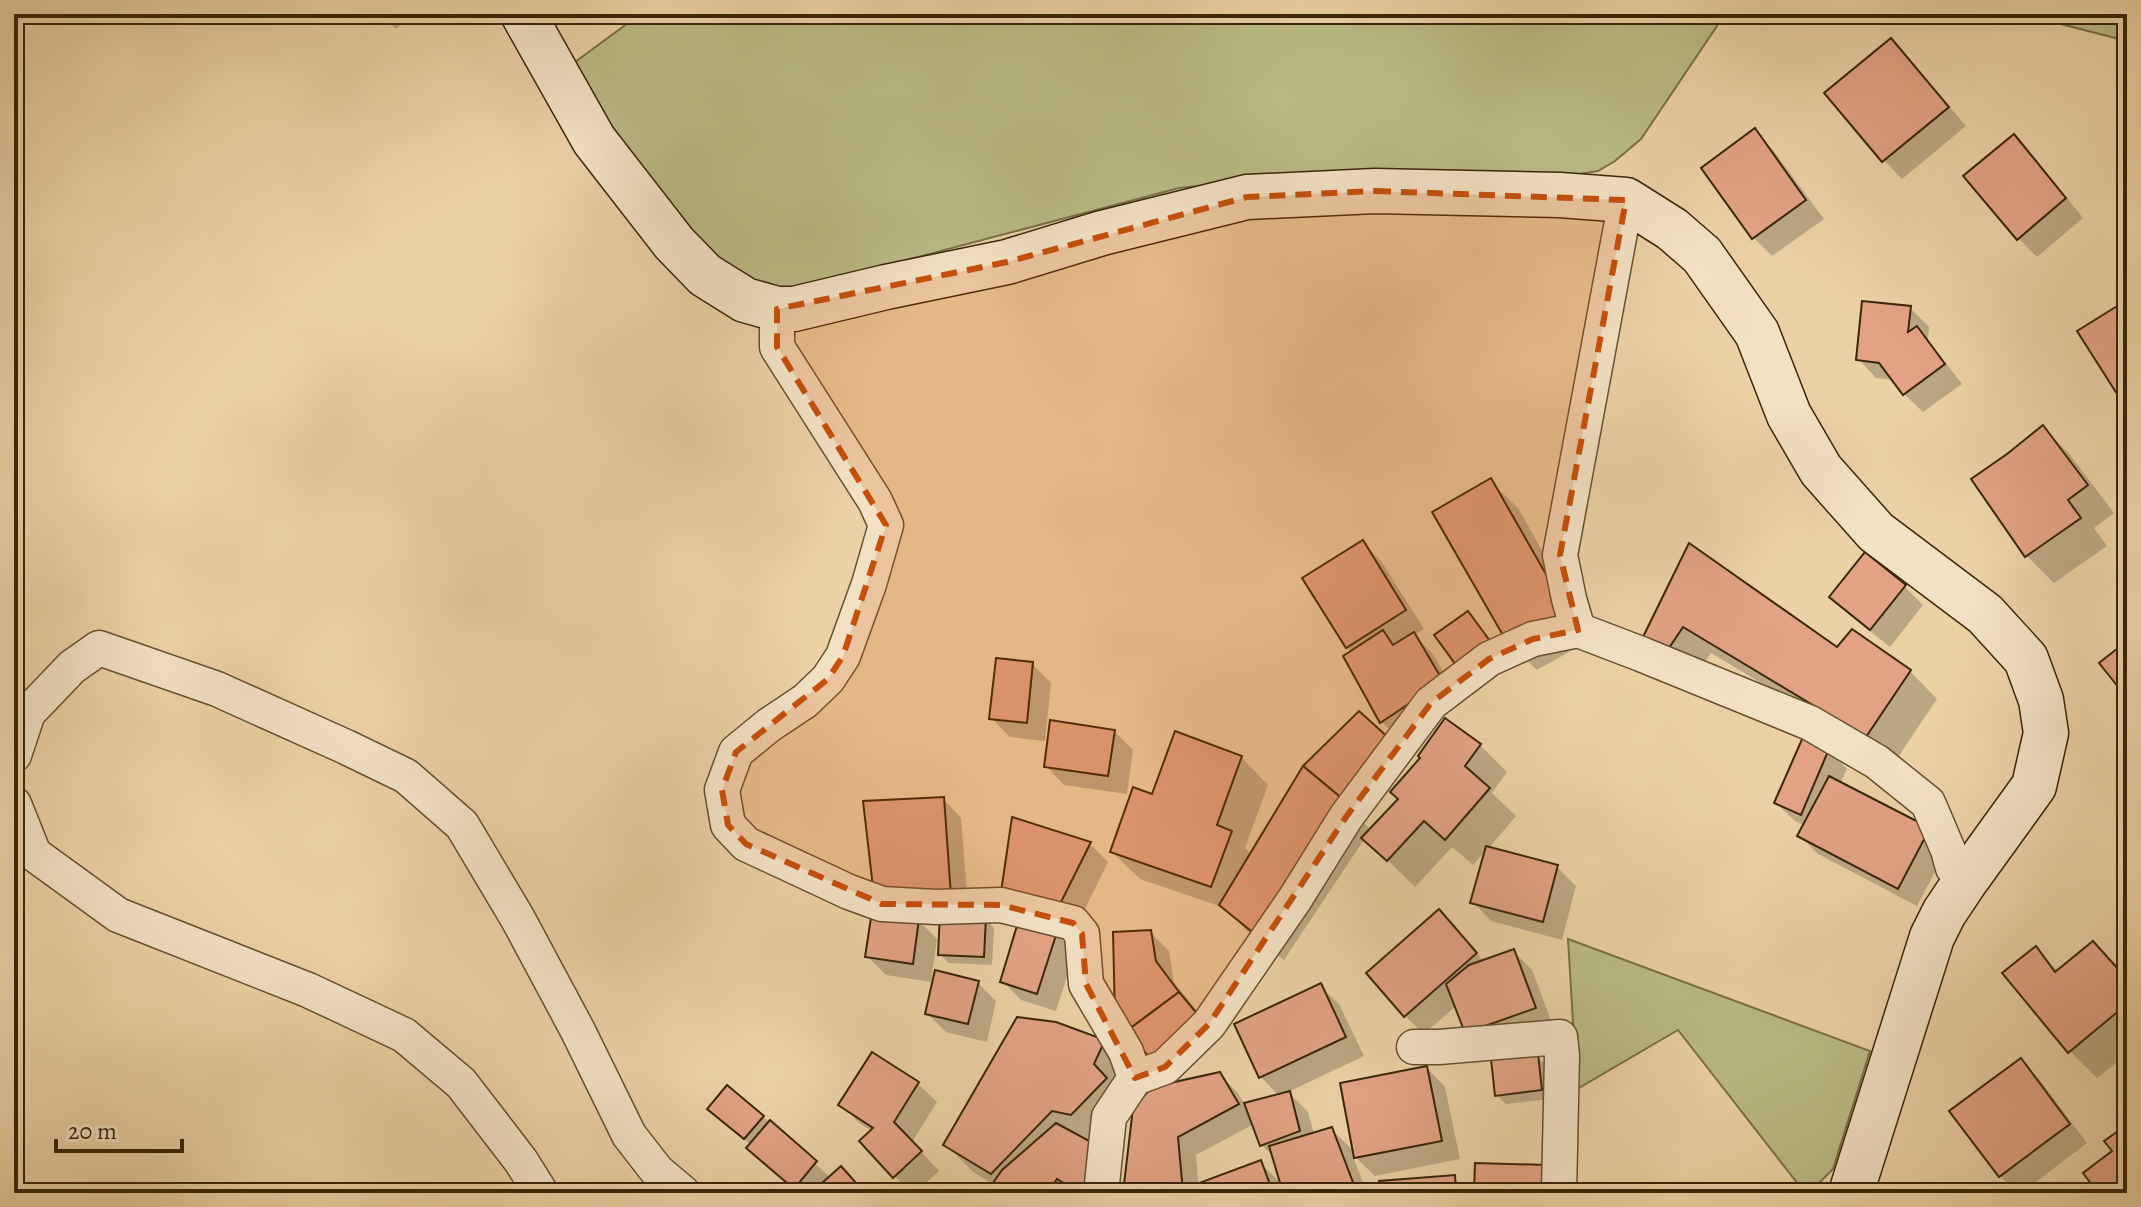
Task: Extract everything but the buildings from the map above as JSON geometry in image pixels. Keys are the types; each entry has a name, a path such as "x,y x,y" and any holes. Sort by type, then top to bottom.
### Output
{"street":[{"path":"523,14 594,140 674,243 705,275 745,300 777,309 794,309 1007,262 1102,233 1247,197 1375,191 1560,195 1626,200 1672,229 1702,255 1757,333 1789,415 1821,470 1876,532 1985,614 2026,659 2041,700 2046,733 2034,786 1964,883 1932,937 1851,1193"},
{"path":"1578,630 1560,555 1626,200"},
{"path":"777,309 777,347 875,501 886,525 843,656 828,679 805,701 736,752 722,790 728,825 746,844 882,904 936,907 1001,905 1073,923 1082,934 1086,984 1126,1052 1135,1078"},
{"path":"1101,1193 1109,1117 1135,1078 1165,1067 1209,1024 1295,899 1346,817 1431,703 1489,659 1533,639 1578,630 1810,723 1877,762 1928,803 1953,868 1964,883"},
{"path":"14,755 28,713 72,667 99,648 217,689 406,776 462,825 518,919 629,1135 657,1171 683,1193"},
{"path":"14,804 34,854 118,915 308,990 404,1035 461,1083 521,1161 541,1193"},
{"path":"1414,1047 1560,1037 1559,1193"}],"highlighted area":[{"path":"1375,191 1626,200 1560,555 1578,630 1533,639 1489,659 1431,703 1346,817 1209,1024 1165,1067 1135,1078 1086,984 1082,934 1073,923 1001,905 882,904 746,844 728,825 722,790 736,752 828,679 843,656 886,525 777,347 777,309 1007,262 1247,197"}],"green space":[{"path":"632,14 1725,14 1641,139 1598,171 1560,177 1357,170 1179,188 797,289 750,284 701,245 563,71 632,20"},
{"path":"2058,14 2127,14 2127,41 2053,22"},
{"path":"1568,939 1870,1051 1833,1169 1809,1193 1805,1193 1678,1030 1577,1089"}]}
